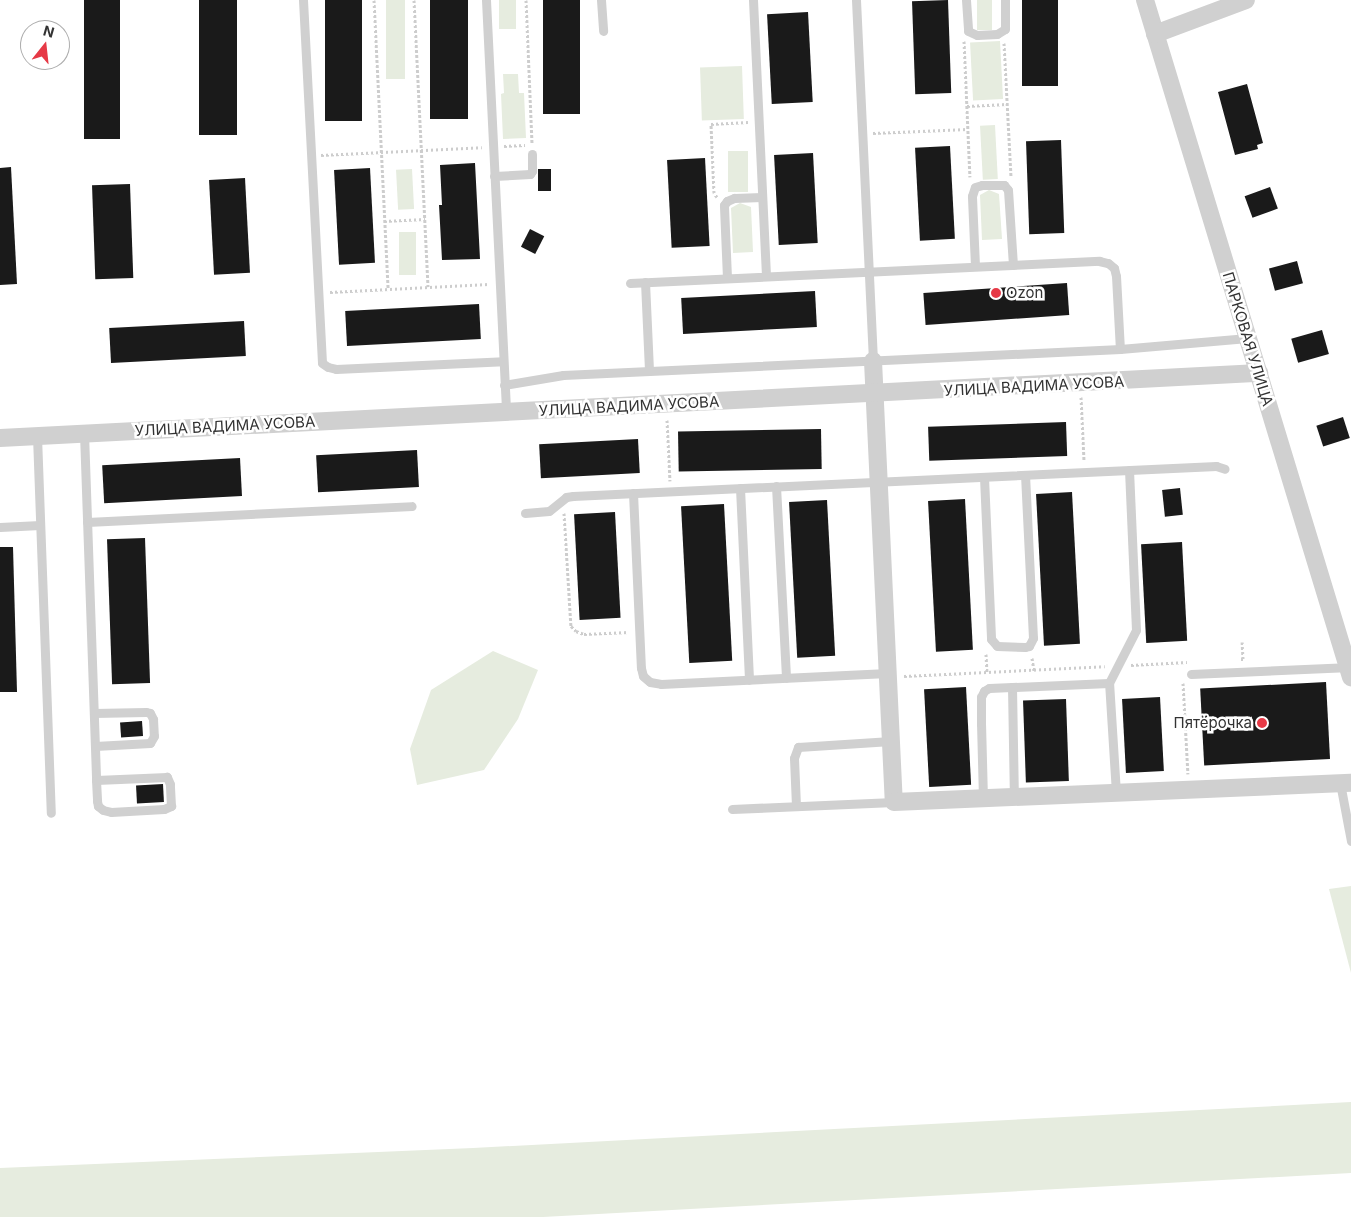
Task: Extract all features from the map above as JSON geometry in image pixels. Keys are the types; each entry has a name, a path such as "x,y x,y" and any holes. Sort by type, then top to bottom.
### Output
{"street":[{"name":"ПАРКОВАЯ УЛИЦА","path":"1145,0 1350,671"},
{"path":"1155,34 1246,0"},
{"path":"873,360 894,802 1345,783"},
{"name":"УЛИЦА ВАДИМА УСОВА","path":"0,438 1258,373"}],"lane":[{"path":"303,0 320,356 322,363 336,369 503,361"},
{"path":"486,0 506,412"},
{"path":"601,0 603,31"},
{"path":"753,0 766,276"},
{"path":"856,0 873,360"},
{"path":"966,0 968,31 977,35 1002,32 1006,24 1005,0"},
{"path":"494,176 530,174 532,171 532,154"},
{"path":"975,266 972,196 975,187 1004,185 1010,196 1013,265"},
{"path":"727,278 724,205 727,201 734,198 762,197"},
{"path":"630,282 1099,261 1108,263 1114,268 1116,276 1120,349"},
{"path":"645,282 649,371"},
{"path":"504,385 563,375 1120,349 1248,338"},
{"path":"84,433 96,780 98,806 103,810 164,809 171,806 170,784 167,777 96,780"},
{"path":"37,436 51,812"},
{"path":"525,513 549,512 563,500 573,496 1216,466 1226,469"},
{"path":"1116,793 1109,683 1136,630 1129,470"},
{"path":"984,477 991,639 997,646 1029,646 1032,638 1025,475"},
{"path":"776,486 786,678"},
{"path":"740,488 749,680"},
{"path":"633,493 641,668 644,676 650,682 661,684 888,675"},
{"path":"87,522 412,506"},
{"path":"0,527 40,525"},
{"path":"1187,674 1326,666 1350,671"},
{"path":"983,798 981,697 984,691 989,688 1109,683"},
{"path":"1012,687 1014,797"},
{"path":"94,713 150,713 153,719 154,736 150,743 95,746"},
{"path":"796,806 794,758 798,747 891,741"},
{"path":"1345,783 1351,841"},
{"path":"732,809 894,802"}],"path":[{"path":"374,0 388,289"},
{"path":"414,0 428,287"},
{"path":"311,155 532,145 526,0"},
{"path":"968,31 964,42 970,179 975,187"},
{"path":"1002,32 1011,177 1004,185"},
{"path":"967,106 1007,104"},
{"path":"724,205 714,193 710,124 758,122"},
{"path":"863,134 968,129"},
{"path":"384,221 425,219"},
{"path":"317,292 500,284"},
{"path":"1080,383 1084,472"},
{"path":"666,405 670,491"},
{"path":"563,500 568,618 571,626 576,632 584,634 639,631"},
{"path":"1234,659 1243,659 1242,642"},
{"path":"1029,646 1032,652 1033,670"},
{"path":"888,675 1033,670 1191,661"},
{"path":"1182,662 1183,668"},
{"path":"1033,670 1057,686"},
{"path":"1187,674 1188,790"}],"shaded area":[{"path":"386,0 405,0 405,79 386,79"},
{"path":"499,0 516,0 516,29 499,29"},
{"path":"977,0 992,0 992,30 977,30"},
{"path":"1000,41 1003,99 973,100 970,43"},
{"path":"742,66 744,119 702,120 700,67"},
{"path":"503,74 518,74 519,93 524,93 526,138 503,139 501,94 504,93"},
{"path":"995,125 998,179 983,180 980,126"},
{"path":"728,151 748,151 748,192 728,192"},
{"path":"412,169 414,209 398,210 396,170"},
{"path":"989,190 999,194 1002,239 982,240 980,195"},
{"path":"740,203 751,207 753,252 733,253 731,208"},
{"path":"399,232 416,232 416,275 399,275"},
{"path":"493,651 538,670 518,719 484,770 417,785 410,749 431,690"},
{"path":"1351,886 1351,973 1329,889"},
{"path":"1351,1102 1351,1173 543,1217 0,1217 0,1168 473,1148"}],"building":[{"path":"84,0 120,0 120,139 84,139"},
{"path":"199,0 237,0 237,135 199,135"},
{"path":"325,0 362,0 362,121 325,121"},
{"path":"430,0 468,0 468,119 430,119"},
{"path":"543,0 580,0 580,114 543,114"},
{"path":"948,0 951,93 915,94 912,1"},
{"path":"1022,0 1058,0 1058,86 1022,86"},
{"path":"808,12 813,102 772,104 767,14"},
{"path":"1247,84 1263,143 1257,145 1258,149 1235,155 1218,92"},
{"path":"1061,140 1064,233 1029,234 1026,141"},
{"path":"950,146 955,239 920,241 915,148"},
{"path":"813,153 818,243 779,245 774,155"},
{"path":"705,158 710,246 672,248 667,160"},
{"path":"475,163 480,259 442,260 439,205 442,205 440,165"},
{"path":"11,167 17,284 0,285 0,168"},
{"path":"370,168 375,263 339,265 334,170"},
{"path":"538,169 551,169 551,191 538,191"},
{"path":"245,178 250,273 214,275 209,180"},
{"path":"130,184 133,278 95,279 92,185"},
{"path":"1270,187 1278,209 1252,218 1245,196"},
{"path":"530,229 544,236 535,254 521,247"},
{"path":"1297,261 1303,283 1275,291 1269,269"},
{"path":"1067,283 1069,315 926,325 923,293"},
{"path":"815,291 817,327 683,334 681,298"},
{"path":"479,304 481,339 347,346 345,311"},
{"path":"244,321 246,356 111,363 109,328"},
{"path":"1322,330 1329,354 1298,363 1291,339"},
{"path":"1343,417 1350,438 1323,447 1316,426"},
{"path":"1066,422 1067,456 929,461 928,427"},
{"path":"821,429 822,469 679,471 678,431"},
{"path":"638,439 640,473 541,478 539,444"},
{"path":"417,450 419,487 318,492 316,455"},
{"path":"240,458 242,496 104,503 102,465"},
{"path":"1180,488 1183,515 1165,517 1162,490"},
{"path":"1072,492 1080,644 1044,646 1036,494"},
{"path":"965,499 973,650 936,652 928,501"},
{"path":"827,500 835,656 797,658 789,502"},
{"path":"724,504 732,661 689,663 681,506"},
{"path":"615,512 621,618 580,620 574,514"},
{"path":"145,538 150,683 112,684 107,539"},
{"path":"1182,542 1187,641 1146,643 1141,544"},
{"path":"0,547 13,547 17,692 0,692"},
{"path":"1326,682 1330,759 1204,765 1200,689"},
{"path":"966,687 971,785 929,787 924,689"},
{"path":"1160,697 1164,771 1126,773 1122,699"},
{"path":"1066,699 1069,781 1026,782 1023,701"},
{"path":"142,721 143,736 121,737 120,723"},
{"path":"163,784 164,802 137,803 136,785"}],"place":[{"name":"Ozon","path":"996,293"},
{"name":"Пятёрочка","path":"1262,723"}]}
